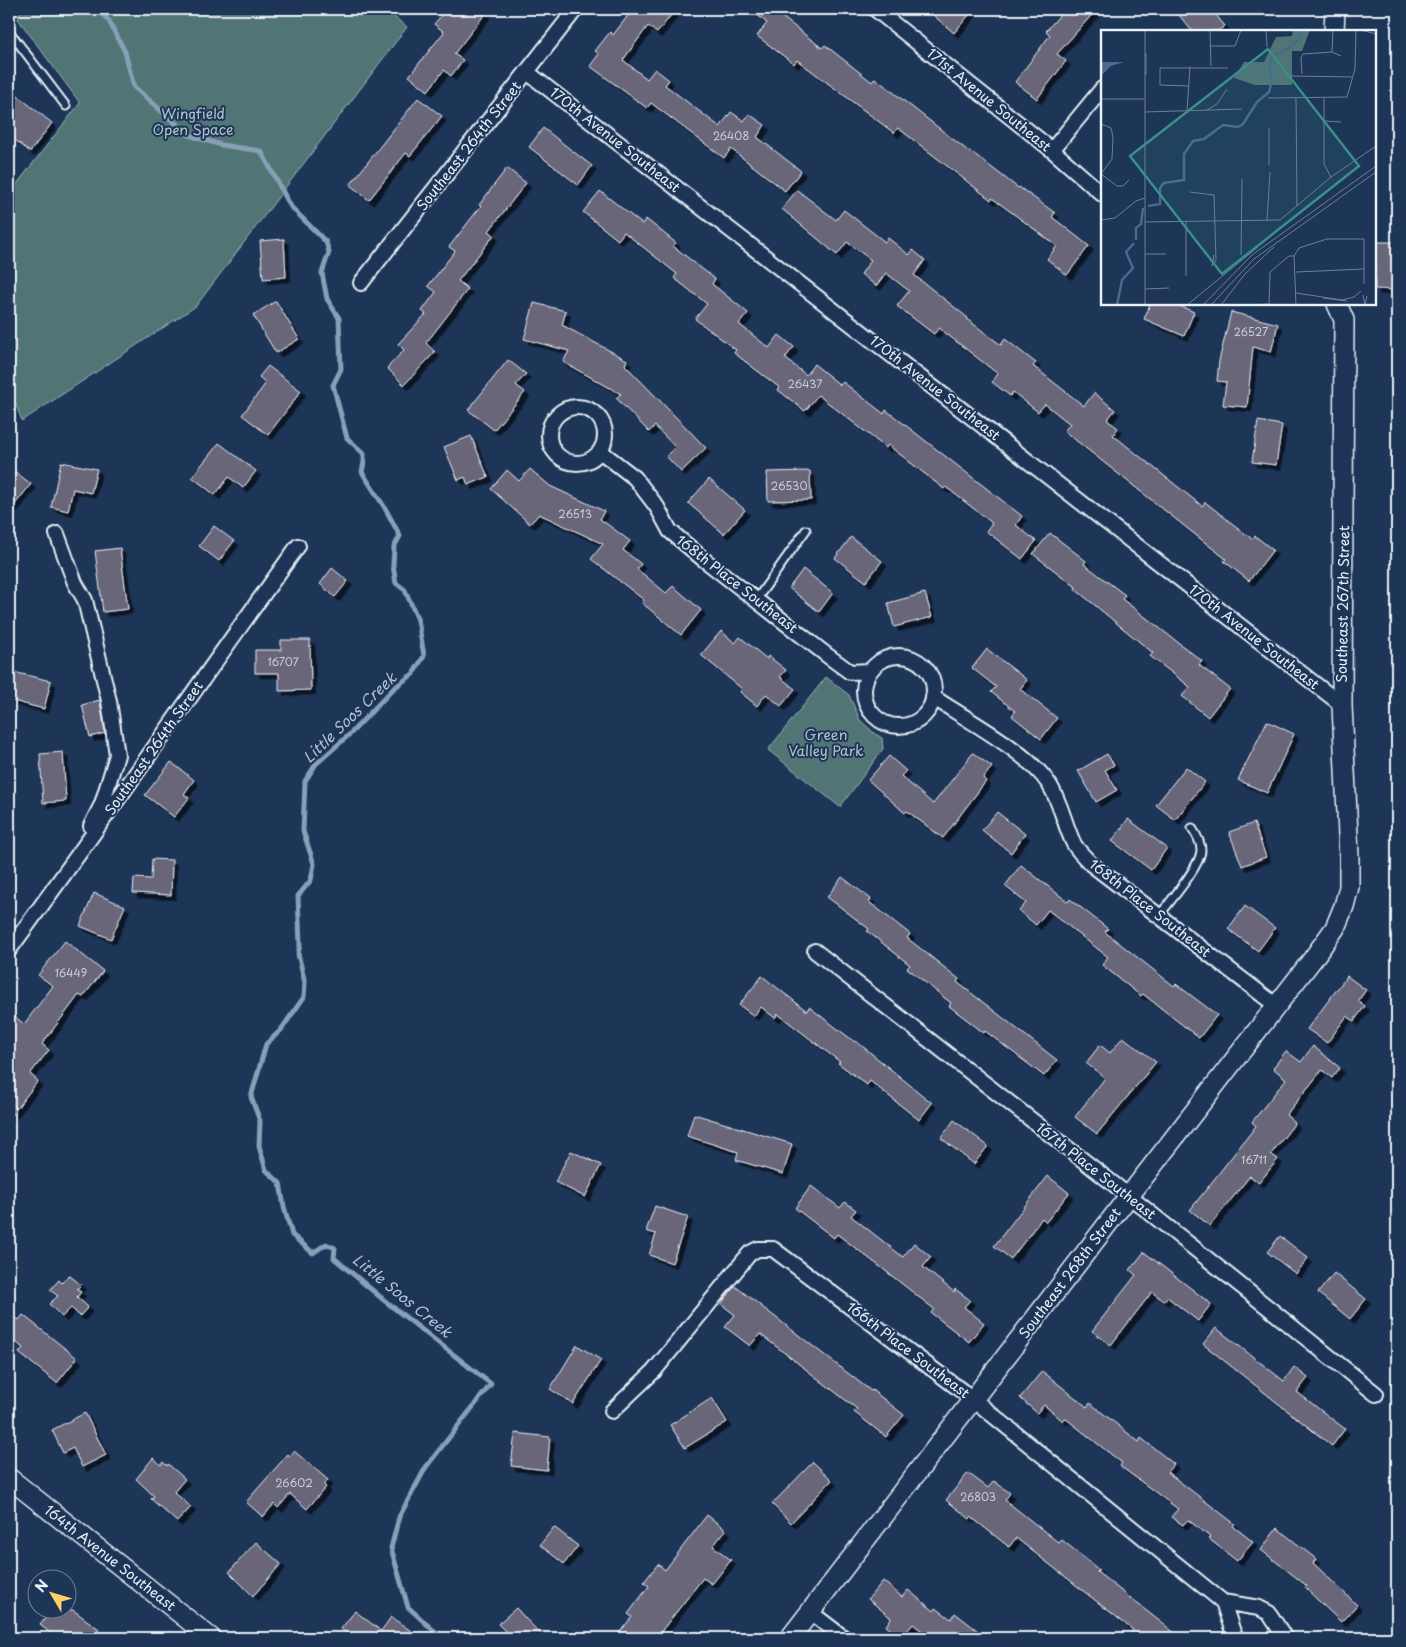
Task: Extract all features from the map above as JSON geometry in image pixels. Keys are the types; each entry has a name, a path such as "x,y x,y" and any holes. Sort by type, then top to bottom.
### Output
{"street":[{"name":"Southeast 264th Street","path":"361,283 576,9"},
{"name":"171st Avenue Southeast","path":"875,9 1052,150 1101,193"},
{"path":"1334,30 1335,9"},
{"name":"170th Avenue Southeast","path":"527,72 1342,705"},
{"path":"1052,150 1101,90"},
{"name":"Southeast 267th Street","path":"1337,305 1344,320 1342,705 1349,857 1349,887 1344,906"},
{"path":"583,407 598,416 603,424 605,433 604,442 600,450 594,458 586,462 567,462 559,457 552,449 549,441 549,431 557,414 565,409 583,407"},
{"name":"168th Place Southeast","path":"600,450 635,478 657,507 670,531 850,672 870,671"},
{"path":"56,534 75,583 85,600 109,701 117,755 102,804 76,859"},
{"name":"Southeast 264th Street","path":"9,950 76,859 298,546"},
{"path":"901,656 912,659 922,665 929,674 933,686 933,697 929,708 922,717 913,723 902,726 880,721 869,709 864,693 865,681 870,671 878,663 889,658 901,656"},
{"name":"168th Place Southeast","path":"933,697 1018,753 1041,773 1050,785 1065,816 1072,842 1091,864 1277,1006"},
{"name":"Southeast 268th Street","path":"790,1638 1277,1006 1335,928 1344,906"},
{"name":"167th Place Southeast","path":"815,951 1129,1196 1376,1394"},
{"name":"166th Place Southeast","path":"612,1411 654,1371 750,1253 758,1249 773,1249 974,1400 1223,1602 1259,1608 1269,1613 1285,1638"},
{"name":"164th Avenue Southeast","path":"9,1478 211,1638"},
{"path":"1223,1602 1233,1632 1237,1638"},
{"path":"810,1612 844,1638"}],"lane":[{"path":"9,31 66,106"},
{"path":"756,600 806,530"},
{"path":"1159,916 1193,870 1198,859 1201,850 1198,838 1192,828"}],"green space":[{"name":"Wingfield Open Space","path":"21,9 384,9 407,27 196,306 22,421 9,386 9,194 80,103 18,19"},
{"name":"Green Valley Park","path":"826,677 849,695 860,720 882,738 883,749 840,807 768,750"}],"building":[{"path":"447,9 489,9 454,54 463,60 451,76 444,70 428,91 409,76 444,32 434,24"},
{"path":"633,9 676,9 657,33 648,26 623,60 647,79 655,69 669,80 665,85 720,127 731,112 744,121 749,114 765,125 757,137 801,171 785,191 731,149 724,158 651,103 647,108 590,66 599,54 595,51 610,32 613,35"},
{"path":"750,9 772,9 822,48 825,45 872,82 875,78 972,154 1055,213 1052,217 1089,246 1067,275 1047,259 1057,246 992,198 991,200 898,128 894,133 797,60 794,64 757,36 767,23"},
{"path":"926,9 974,9 954,33"},
{"path":"1065,9 1097,9 1057,54 1066,61 1037,99 1015,82 1050,35 1046,31"},
{"path":"1174,9 1211,9 1225,26 1219,30 1191,30"},
{"path":"9,89 52,123 30,152 9,135"},
{"path":"418,98 442,116 410,156 406,153 369,200 350,185"},
{"path":"543,128 592,166 578,185 529,147"},
{"path":"507,168 526,183 489,231 494,235 458,281 468,289 426,343 435,352 404,385 387,368 404,350 398,344 426,314 422,311 436,292 428,286 455,251 449,247 481,206 479,205"},
{"path":"797,190 836,220 844,210 885,242 888,238 909,255 913,250 925,260 914,275 967,319 1001,345 1005,339 1036,363 1033,366 1084,406 1094,393 1115,410 1107,420 1118,428 1113,435 1202,506 1205,502 1252,539 1255,536 1273,550 1249,581 1224,561 1226,559 1064,431 1070,424 1045,404 1038,412 1013,392 1010,396 992,382 998,374 939,328 934,334 897,306 909,291 886,273 876,286 861,274 871,260 847,242 837,255 782,209"},
{"path":"600,191 642,224 646,219 676,243 673,246 715,279 712,284 748,313 739,324 769,348 779,335 794,347 785,358 806,375 814,364 840,385 843,382 884,414 886,410 1022,516 1016,525 1036,541 1022,559 986,531 992,523 946,487 944,489 888,445 886,448 818,395 805,411 778,390 780,388 734,353 736,350 695,319 707,304 674,278 677,274 624,232 618,240 583,212"},
{"path":"284,239 286,277 263,279 260,241"},
{"path":"1376,242 1395,242 1394,290 1376,289"},
{"path":"276,301 299,339 276,353 253,315"},
{"path":"534,303 566,311 562,325 627,360 625,365 706,448 681,472 666,456 675,447 655,426 649,432 616,398 621,394 563,362 569,351 524,339"},
{"path":"1150,305 1177,305 1194,312 1184,336 1144,319"},
{"path":"1231,312 1278,324 1271,352 1253,347 1247,407 1223,405 1226,382 1217,381 1219,361"},
{"path":"508,360 526,374 516,385 525,392 494,430 468,410"},
{"path":"268,366 301,391 268,435 242,415 266,383 259,377"},
{"path":"1258,421 1282,425 1276,465 1252,462"},
{"path":"471,436 488,477 468,485 465,477 458,480 444,447"},
{"path":"219,443 256,471 243,488 229,477 215,495 192,477"},
{"path":"61,462 97,469 91,493 73,489 68,511 51,507"},
{"path":"9,467 31,484 9,512"},
{"path":"530,469 550,486 604,511 600,519 630,541 623,550 641,564 637,569 666,593 673,586 701,610 681,635 642,603 644,600 591,559 603,544 539,514 530,524 491,489 507,470 519,481"},
{"path":"810,471 811,500 768,501 767,472"},
{"path":"709,479 745,510 724,534 688,503"},
{"path":"214,526 234,541 219,561 199,546"},
{"path":"1050,533 1086,561 1084,564 1125,595 1122,599 1202,661 1199,665 1230,689 1208,717 1182,696 1190,687 1150,656 1153,653 1075,589 1076,587 1033,554"},
{"path":"851,537 882,561 866,582 835,558"},
{"path":"120,548 128,609 103,612 95,551"},
{"path":"332,568 348,581 335,597 320,584"},
{"path":"803,569 833,593 819,612 789,588"},
{"path":"925,593 932,617 894,627 888,603"},
{"path":"721,631 735,643 740,637 767,659 768,656 786,670 780,677 795,689 781,706 766,694 757,706 740,692 742,689 701,655"},
{"path":"281,640 310,640 311,690 279,691 279,673 255,673 255,650 281,650"},
{"path":"987,649 1027,680 1020,689 1057,718 1041,739 1012,716 1015,711 991,692 996,687 972,668"},
{"path":"9,671 51,681 44,709 9,700"},
{"path":"100,700 105,733 90,737 82,705"},
{"path":"1267,721 1294,734 1267,793 1238,780"},
{"path":"63,752 66,801 43,803 40,754"},
{"path":"973,753 992,767 983,778 986,781 943,838 907,811 905,813 868,780 889,756 906,771 901,776 933,804"},
{"path":"1107,754 1114,765 1105,770 1117,790 1096,802 1078,771"},
{"path":"171,762 194,780 184,794 189,798 174,817 145,795"},
{"path":"1186,767 1205,782 1175,820 1156,805"},
{"path":"997,812 1025,834 1011,853 982,830"},
{"path":"1128,819 1167,848 1151,870 1112,841"},
{"path":"1254,823 1266,857 1242,866 1229,832"},
{"path":"152,859 172,860 171,895 133,893 134,878 151,879"},
{"path":"1021,865 1068,902 1070,899 1108,929 1105,932 1174,986 1176,984 1217,1015 1199,1038 1102,965 1108,957 1048,910 1036,925 1019,911 1026,903 1005,886"},
{"path":"842,877 871,899 869,902 910,934 907,938 959,979 957,982 1057,1060 1044,1076 949,1006 951,1003 907,968 910,965 867,931 869,929 827,897"},
{"path":"94,893 125,906 111,939 80,926"},
{"path":"1245,906 1275,928 1258,951 1228,929"},
{"path":"65,941 103,971 83,997 79,995 42,1044 49,1050 30,1074 38,1081 9,1118 9,1012 24,1024 53,986 38,975"},
{"path":"762,976 807,1011 809,1007 856,1041 932,1103 919,1120 870,1081 867,1085 778,1014 775,1018 761,1007 754,1016 739,1005"},
{"path":"1347,976 1366,990 1358,1001 1365,1006 1354,1021 1347,1016 1327,1043 1307,1029"},
{"path":"1123,1037 1156,1062 1097,1134 1075,1117 1105,1078 1086,1063 1100,1045 1110,1053"},
{"path":"1313,1046 1340,1068 1332,1078 1322,1070 1286,1115 1295,1123 1271,1154 1278,1159 1259,1183 1250,1176 1210,1226 1190,1210 1256,1126 1252,1122 1286,1079 1273,1068 1286,1051 1301,1062"},
{"path":"694,1114 792,1144 783,1174 736,1160 738,1152 687,1136"},
{"path":"954,1120 988,1146 974,1164 941,1138"},
{"path":"571,1151 601,1165 585,1197 555,1182"},
{"path":"1048,1176 1069,1193 1046,1222 1042,1218 1011,1259 994,1246"},
{"path":"811,1186 840,1208 845,1202 856,1210 851,1216 903,1257 914,1243 931,1257 923,1267 954,1292 955,1289 970,1300 964,1307 984,1323 969,1342 931,1313 934,1309 883,1269 837,1234 834,1238 795,1208"},
{"path":"655,1206 688,1217 672,1263 649,1255 656,1234 646,1231"},
{"path":"1280,1236 1308,1258 1296,1274 1267,1252"},
{"path":"1144,1252 1211,1304 1198,1321 1167,1297 1164,1301 1152,1292 1111,1345 1092,1331 1136,1275 1130,1270"},
{"path":"1334,1273 1366,1299 1350,1319 1318,1293"},
{"path":"69,1275 81,1285 77,1289 81,1292 77,1297 88,1307 80,1316 71,1308 62,1317 49,1304 58,1296 50,1290 59,1280 62,1283"},
{"path":"735,1286 904,1415 886,1437 854,1412 857,1409 760,1334 750,1346 725,1327 735,1315 721,1304"},
{"path":"23,1315 77,1358 57,1383 19,1353 23,1348 9,1336 9,1329 17,1318 19,1320"},
{"path":"1216,1328 1284,1381 1294,1367 1308,1378 1297,1392 1345,1429 1332,1446 1203,1344"},
{"path":"577,1345 601,1360 573,1404 550,1389"},
{"path":"1042,1371 1087,1407 1090,1403 1139,1442 1141,1438 1174,1464 1167,1472 1235,1524 1233,1526 1253,1542 1237,1561 1188,1520 1183,1525 1171,1517 1178,1509 1120,1466 1122,1463 1065,1418 1063,1421 1044,1405 1037,1413 1020,1398"},
{"path":"712,1398 727,1422 685,1448 670,1425"},
{"path":"85,1413 106,1455 82,1467 73,1448 63,1453 52,1430"},
{"path":"515,1433 550,1437 547,1470 511,1466"},
{"path":"294,1451 328,1480 324,1485 326,1487 307,1509 290,1494 278,1508 274,1504 263,1517 246,1502 288,1454 290,1456"},
{"path":"153,1458 161,1465 163,1462 167,1466 168,1464 185,1479 174,1492 191,1507 177,1522 151,1499 154,1496 136,1479"},
{"path":"813,1462 832,1480 791,1523 772,1504"},
{"path":"968,1473 988,1488 994,1481 1010,1493 1005,1500 1059,1543 1062,1540 1099,1570 1097,1572 1181,1638 1127,1638 1133,1630 1016,1538 1009,1547 971,1517 970,1519 946,1500"},
{"path":"707,1515 726,1530 713,1546 731,1560 712,1584 703,1578 656,1638 615,1638 632,1617 628,1614 649,1586 644,1582 658,1564 665,1570"},
{"path":"554,1527 578,1546 564,1564 540,1545"},
{"path":"1277,1528 1316,1559 1313,1563 1357,1605 1341,1622 1305,1588 1307,1586 1261,1550"},
{"path":"256,1542 281,1564 253,1596 229,1572"},
{"path":"883,1581 902,1597 908,1590 934,1611 936,1608 951,1619 955,1613 987,1638 931,1638 913,1624 901,1638 886,1626 891,1618 868,1599"},
{"path":"516,1608 545,1638 512,1638 498,1624"},
{"path":"355,1611 381,1631 391,1617 421,1638 353,1638 341,1629"},
{"path":"78,1614 99,1629 92,1638 57,1638 40,1625 44,1620 78,1620"}],"waterway":[{"name":"Little Soos Creek","path":"98,9 109,21 125,52 134,87 189,135 221,145 261,151 291,207 326,242 329,252 322,273 327,299 339,318 341,369 333,385 347,438 364,454 362,472 400,536 394,547 393,565 396,583 405,590 418,620 424,656 413,674 394,688 350,734 316,764 305,781 303,831 314,864 311,880 298,896 300,945 298,954 305,983 304,997 281,1030 266,1044 251,1097 260,1121 259,1146 266,1170 280,1183 292,1235 313,1253 326,1244 335,1248 334,1258 385,1301 491,1384 426,1467 399,1517 391,1548 408,1607 433,1630 446,1638"}]}
